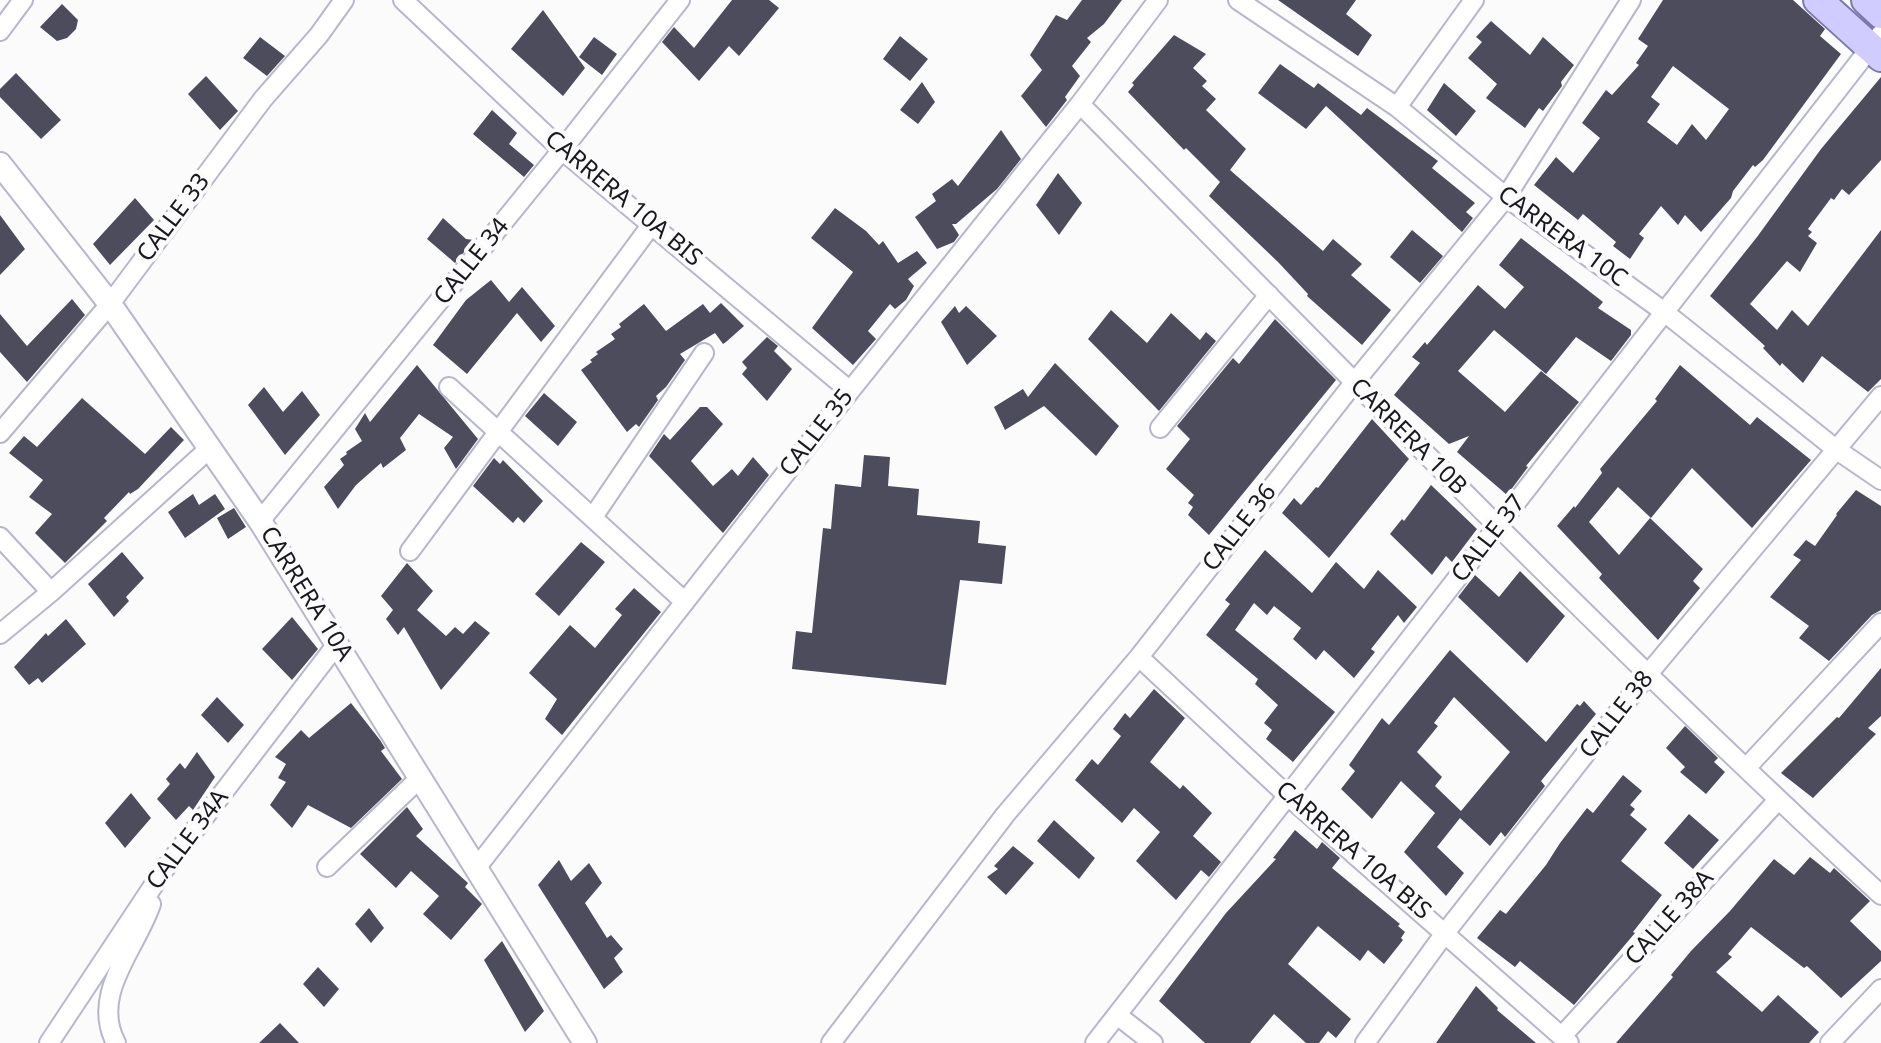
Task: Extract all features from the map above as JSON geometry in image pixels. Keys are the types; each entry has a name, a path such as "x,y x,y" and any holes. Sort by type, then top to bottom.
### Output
{"main road":[{"path":"1818,0 1877,46"},
{"path":"1866,0 1881,14"}],"street":[{"path":"0,31 23,0"},
{"name":"CALLE 33","path":"0,433 110,304 263,99 319,35 344,0"},
{"name":"CARRERA 10A BIS","path":"403,0 562,150 850,391"},
{"name":"CALLE 34","path":"260,521 680,0"},
{"name":"CALLE 35","path":"477,867 850,391 1080,104 1158,0"},
{"name":"CARRERA 10C","path":"1238,0 1397,107 1506,197 1663,311 1837,450 1881,480"},
{"path":"1397,107 1474,0"},
{"name":"CALLE 36","path":"831,1043 1005,815 1139,657 1353,384 1506,197 1631,0"},
{"name":"CALLE 37","path":"1095,1043 1499,527 1663,311 1877,46"},
{"name":"CARRERA 10B","path":"1080,104 1353,384 1778,800 1881,895"},
{"name":"CARRERA 10A","path":"0,164 110,304 260,521 585,1043"},
{"path":"410,551 652,224"},
{"path":"1160,428 1269,295"},
{"path":"593,517 704,353"},
{"path":"449,387 685,602"},
{"name":"CALLE 38","path":"1365,1043 1445,933 1648,674 1881,396"},
{"path":"0,634 210,448"},
{"path":"0,537 51,592"},
{"path":"1747,767 1881,623"},
{"name":"CALLE 34A","path":"49,1043 163,871 337,644"},
{"name":"CARRERA 10A BIS","path":"1139,657 1288,796 1565,1040"},
{"path":"327,867 421,777"},
{"name":"CALLE 38A","path":"1565,1040 1778,800"},
{"path":"116,1043 108,1022 107,1006 112,985 148,912 163,871"},
{"path":"1830,1043 1881,989"},
{"path":"1117,1015 1153,1043"}],"building":[{"path":"732,0 769,0 779,8 739,56 729,46 699,81 662,42 674,27 694,48"},
{"path":"1082,0 1122,0 1104,24 1087,38 1091,42 1072,66 1080,76 1065,97 1067,100 1046,127 1021,96 1042,70 1030,55 1056,15 1067,20"},
{"path":"1278,0 1356,0 1346,14 1372,35 1358,56"},
{"path":"1663,0 1793,0 1825,29 1820,36 1841,54 1763,160 1755,167 1753,165 1731,198 1701,232 1685,215 1678,225 1661,206 1639,234 1644,238 1630,259 1613,246 1616,242 1583,214 1578,220 1534,185 1556,157 1573,173 1600,138 1582,123 1606,90 1612,95 1639,65 1636,63 1648,46 1638,39","holes":["1673,66 1729,109 1706,140 1692,124 1677,145 1647,122 1660,104 1651,97"]},
{"path":"62,4 78,20 76,29 67,38 57,41 40,27"},
{"path":"543,10 585,68 563,96 511,49"},
{"path":"1491,21 1530,55 1543,37 1574,65 1543,111 1539,108 1525,128 1486,98 1497,84 1468,58 1482,42 1476,37"},
{"path":"1174,35 1206,54 1193,68 1207,81 1202,86 1216,99 1206,110 1246,149 1230,170 1323,251 1333,239 1362,264 1351,275 1391,310 1362,345 1307,296 1278,262 1209,196 1220,182 1128,92 1134,85 1132,83"},
{"path":"900,36 928,59 910,81 883,59"},
{"path":"260,37 285,56 267,76 243,58"},
{"path":"594,37 617,54 602,75 579,57"},
{"path":"1280,64 1314,88 1318,83 1361,115 1367,108 1438,161 1432,168 1475,203 1466,212 1473,218 1462,232 1326,106 1306,129 1258,93"},
{"path":"16,73 61,120 41,139 0,97 0,89"},
{"path":"206,76 238,111 220,130 188,94"},
{"path":"1881,77 1881,160 1849,195 1842,189 1834,200 1831,198 1808,229 1812,232 1808,236 1817,243 1800,272 1787,261 1750,304 1777,330 1792,310 1808,326 1881,230 1881,379 1868,392 1822,356 1803,383 1782,363 1780,366 1763,348 1765,346 1710,296 1821,149"},
{"path":"922,82 935,102 918,124 900,110"},
{"path":"1444,83 1476,111 1456,136 1427,110"},
{"path":"492,110 517,133 509,144 534,165 524,177 473,134"},
{"path":"1001,130 1021,159 997,189 956,224 952,224 959,235 954,242 937,249 915,217 936,201 932,194 952,179 958,186"},
{"path":"1058,173 1082,203 1059,235 1036,205"},
{"path":"135,198 154,220 110,265 93,244"},
{"path":"835,208 879,245 883,241 898,263 917,251 927,263 908,279 914,286 906,300 895,309 890,304 868,331 876,339 853,365 812,328 853,272 811,238"},
{"path":"0,215 25,249 0,275"},
{"path":"443,218 466,239 474,240 455,263 427,239"},
{"path":"1412,230 1443,256 1420,283 1390,257"},
{"path":"1521,238 1603,302 1598,308 1631,330 1631,335 1611,361 1576,337 1546,374 1494,330 1458,371 1505,412 1541,371 1579,402 1526,466 1507,495 1457,452 1469,436 1449,444 1394,395 1420,363 1412,357 1425,342 1427,345 1478,285 1505,309 1524,287 1499,265"},
{"path":"491,280 509,302 522,287 555,326 541,342 517,313 467,374 433,345 466,300"},
{"path":"72,299 85,315 27,382 0,352 0,314 27,346"},
{"path":"721,303 744,326 723,344 715,333 680,354 685,360 656,396 658,400 639,427 636,424 627,432 581,370 592,362 590,360 598,354 596,352 615,339 611,334 621,327 619,324 644,304 666,331 703,304 710,313"},
{"path":"955,306 959,313 966,306 997,336 967,365 941,322"},
{"path":"1111,310 1147,343 1171,313 1200,340 1206,332 1216,341 1159,411 1088,339"},
{"path":"1275,319 1336,380 1209,535 1188,515 1193,507 1188,503 1194,495 1166,469 1190,439 1177,426 1233,358 1239,364"},
{"path":"767,337 778,346 774,351 792,369 767,401 742,374 747,368 742,362"},
{"path":"1055,363 1119,426 1096,456 1044,406 1005,430 994,407 1023,389 1028,397"},
{"path":"417,365 478,439 456,469 444,448 453,437 419,414 400,438 406,450 383,468 381,463 356,485 338,509 324,487 344,465 340,459 362,441 355,429 365,413 370,422"},
{"path":"1680,365 1750,425 1757,417 1811,460 1752,528 1692,468 1651,518 1618,487 1589,522 1619,555 1650,518 1703,569 1693,581 1700,588 1658,640 1599,578 1602,574 1557,526 1602,473 1600,469 1657,401 1655,399"},
{"path":"264,387 283,412 302,391 320,415 285,455 248,405"},
{"path":"544,393 577,422 558,446 525,416"},
{"path":"82,398 145,454 171,427 184,440 138,489 129,492 104,518 107,521 65,563 35,533 52,514 29,497 43,480 9,453 24,436 37,447"},
{"path":"700,407 707,407 723,424 691,461 713,486 732,469 738,476 753,457 769,475 723,533 649,456 664,434 670,440"},
{"path":"1372,419 1409,459 1329,558 1282,513 1294,498 1301,505 1318,488"},
{"path":"864,455 890,457 888,486 919,489 917,515 980,521 978,543 1006,546 1002,584 960,580 946,685 792,669 796,631 812,633 823,528 831,529 835,484 861,487"},
{"path":"494,458 500,464 503,460 543,501 524,523 518,517 513,523 473,486"},
{"path":"1431,485 1477,529 1452,562 1446,556 1432,575 1390,534"},
{"path":"1856,490 1881,506 1881,610 1872,615 1829,661 1799,638 1809,626 1770,597 1801,560 1793,555 1806,540 1815,546"},
{"path":"193,494 199,505 215,494 225,509 185,538 168,512"},
{"path":"234,508 246,527 228,539 217,518"},
{"path":"581,542 605,562 559,616 535,594"},
{"path":"1265,550 1312,593 1336,562 1364,589 1378,570 1417,607 1404,623 1398,615 1371,649 1375,652 1354,678 1324,650 1316,660 1293,639 1301,628 1274,606 1267,615 1254,603 1235,630 1335,712 1293,762 1266,739 1272,730 1264,723 1278,705 1255,684 1258,679 1206,635 1230,604 1225,600"},
{"path":"122,552 144,578 126,597 129,601 114,617 88,584"},
{"path":"407,563 433,591 417,610 446,636 455,627 463,634 475,621 490,633 441,690 404,627 398,635 386,619 393,610 381,596"},
{"path":"1520,571 1565,616 1527,663 1458,597 1475,575 1499,597"},
{"path":"634,588 661,612 562,735 545,719 557,699 529,673 570,625 595,648 622,615 615,609"},
{"path":"292,617 318,649 292,680 262,649"},
{"path":"66,619 86,644 42,683 38,678 29,685 14,667 46,633 48,636"},
{"path":"1450,650 1546,742 1577,704 1580,706 1584,701 1596,714 1541,781 1545,786 1505,837 1501,832 1490,846 1460,818 1437,847 1464,873 1446,896 1404,852 1435,813 1401,781 1372,819 1341,789 1355,771 1349,765 1382,718 1389,725","holes":["1454,697 1510,752 1461,811 1435,786 1442,777 1417,752 1438,726 1434,723"]},
{"path":"1881,668 1881,716 1868,728 1876,734 1813,798 1781,773 1839,718"},
{"path":"1154,689 1185,718 1150,762 1180,789 1183,785 1212,813 1193,836 1221,862 1209,877 1201,870 1176,900 1136,861 1160,832 1134,808 1122,823 1075,780 1092,759 1098,765 1121,736 1113,729 1125,713 1130,718"},
{"path":"217,697 244,725 228,743 201,715"},
{"path":"351,703 380,740 385,748 381,751 402,779 351,828 308,805 292,828 270,805 286,782 278,778 286,764 275,757 301,730 309,738"},
{"path":"1685,726 1718,758 1714,762 1725,772 1706,794 1680,772 1685,767 1666,748"},
{"path":"197,752 215,777 193,810 189,806 176,820 157,799 170,784 166,779 180,763 185,769"},
{"path":"1623,775 1642,791 1630,805 1635,809 1630,815 1647,829 1621,861 1662,895 1635,933 1574,1005 1520,961 1515,967 1477,938 1500,910 1506,914 1587,808 1593,813"},
{"path":"131,793 151,818 125,848 105,823"},
{"path":"407,807 423,829 416,836 468,883 465,887 482,904 451,940 423,914 439,896 411,871 396,888 360,854"},
{"path":"1689,814 1719,840 1693,869 1664,843"},
{"path":"1054,820 1095,858 1079,879 1037,841"},
{"path":"1295,830 1317,849 1322,842 1340,858 1332,868 1400,924 1398,926 1405,932 1401,938 1403,940 1384,964 1368,950 1360,961 1318,926 1288,964 1351,1019 1336,1038 1328,1031 1319,1043 1306,1043 1274,1014 1250,1043 1205,1043 1159,1001 1226,913 1276,859 1273,858"},
{"path":"1013,846 1034,863 1006,895 987,877 998,869 994,866"},
{"path":"1810,857 1830,873 1834,868 1870,901 1850,921 1881,951 1881,961 1841,998 1807,966 1804,968 1751,927 1728,954 1732,957 1716,972 1762,1012 1778,995 1819,1032 1809,1043 1616,1043 1673,977 1671,975 1691,951 1774,859 1794,875"},
{"path":"559,860 571,881 589,863 602,883 585,903 607,938 611,935 623,949 614,958 623,972 604,989 538,885"},
{"path":"369,908 384,928 371,943 355,924"},
{"path":"502,941 544,1011 525,1032 484,960"},
{"path":"318,967 339,989 324,1007 303,984"},
{"path":"1476,986 1497,1010 1536,1043 1436,1043"},
{"path":"280,1023 299,1043 259,1043"}]}
